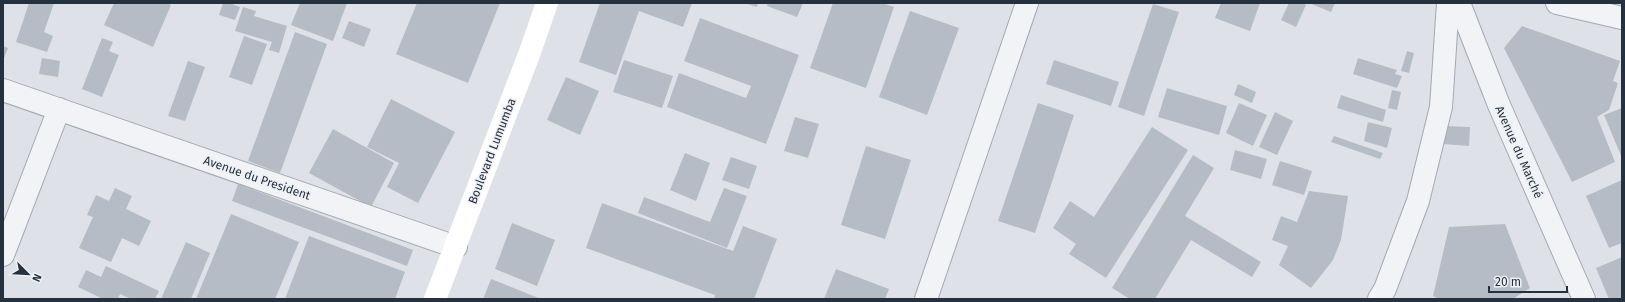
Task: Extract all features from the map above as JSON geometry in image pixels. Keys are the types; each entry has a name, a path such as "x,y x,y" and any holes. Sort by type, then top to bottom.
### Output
{"street":[{"name":"Boulevard Lumumba","path":"435,299 530,52 547,3"},
{"path":"926,299 1027,3"},
{"path":"1379,299 1385,289 1418,201 1441,107 1448,3"},
{"name":"Avenue du Marché","path":"1459,3 1499,105 1584,299"},
{"path":"1557,3 1622,18"},
{"name":"Avenue du President","path":"3,90 456,247"},
{"path":"3,254 59,109"}],"building":[{"path":"29,3 54,3 44,32 53,36 47,52 16,42"},
{"path":"114,3 167,3 171,5 153,47 104,25"},
{"path":"223,3 229,3 240,7 235,20 219,15"},
{"path":"300,3 347,3 333,41 291,25"},
{"path":"417,3 500,3 468,83 396,54"},
{"path":"600,3 692,3 683,27 639,11 616,75 579,62"},
{"path":"744,3 758,3 757,7"},
{"path":"768,3 803,3 797,17 767,6"},
{"path":"833,3 882,3 894,7 866,88 810,68"},
{"path":"1221,3 1260,3 1250,31 1215,18"},
{"path":"1289,3 1303,3 1306,5 1296,27 1281,20"},
{"path":"1309,3 1335,3 1331,12"},
{"path":"1153,4 1179,12 1144,116 1118,107"},
{"path":"243,7 256,11 254,16 287,26 279,53 269,50 272,42 235,31"},
{"path":"910,11 959,28 927,115 879,97"},
{"path":"700,18 799,55 766,144 667,107 679,73 746,98 751,86 684,61"},
{"path":"349,21 371,29 364,47 342,38"},
{"path":"1522,26 1620,61 1613,81 1618,83 1609,110 1597,117 1615,162 1572,182 1504,48"},
{"path":"295,32 327,44 280,173 248,161"},
{"path":"244,36 267,44 252,85 229,77"},
{"path":"102,38 113,42 109,51 119,55 102,97 82,89"},
{"path":"3,46 8,48 3,61"},
{"path":"1407,51 1414,53 1409,73 1401,71"},
{"path":"42,58 60,61 58,77 39,74"},
{"path":"1358,58 1397,70 1395,74 1402,76 1397,88 1353,74"},
{"path":"624,60 673,76 662,108 613,92"},
{"path":"1054,60 1119,82 1111,106 1046,84"},
{"path":"188,61 205,67 185,121 168,116"},
{"path":"566,77 599,91 580,135 547,120"},
{"path":"1238,84 1256,92 1252,103 1234,95"},
{"path":"1167,88 1227,106 1219,135 1158,117"},
{"path":"1392,90 1401,92 1397,110 1388,108"},
{"path":"1341,95 1386,110 1383,122 1337,108"},
{"path":"391,99 455,132 418,203 387,187 399,163 367,147"},
{"path":"1038,103 1074,115 1035,233 998,221"},
{"path":"1239,103 1267,115 1253,146 1226,133"},
{"path":"1622,108 1622,158 1604,115"},
{"path":"1275,112 1293,121 1277,155 1259,147"},
{"path":"795,117 819,124 808,158 784,151"},
{"path":"1368,122 1392,128 1387,148 1364,141"},
{"path":"1444,126 1470,127 1469,146 1443,144"},
{"path":"1152,127 1188,150 1106,278 1069,254 1076,244 1053,228 1070,201 1094,217"},
{"path":"333,129 394,163 371,207 309,173"},
{"path":"1334,136 1383,153 1380,159 1331,142"},
{"path":"866,146 911,160 885,239 841,225"},
{"path":"1235,150 1267,159 1261,179 1230,170"},
{"path":"685,153 710,163 696,201 670,190"},
{"path":"1193,155 1214,168 1185,216 1261,262 1252,277 1191,240 1155,299 1130,299 1112,288"},
{"path":"731,157 757,166 749,189 722,180"},
{"path":"1280,161 1312,171 1304,195 1272,185"},
{"path":"1622,180 1622,243 1609,248 1586,196"},
{"path":"238,184 413,250 407,266 232,201"},
{"path":"115,188 132,196 126,209 151,221 139,246 122,238 111,262 79,248 93,217 87,215 96,195 109,201"},
{"path":"724,188 747,196 727,248 638,213 644,197 710,222"},
{"path":"1309,191 1348,196 1341,240 1333,260 1311,288 1279,265 1288,246 1272,240 1281,216 1297,222"},
{"path":"602,203 733,251 743,226 777,239 754,299 714,299 715,295 586,248"},
{"path":"231,214 299,242 275,299 196,299"},
{"path":"512,223 555,240 537,286 495,269"},
{"path":"1505,224 1530,288 1513,299 1439,299 1433,296 1449,227"},
{"path":"309,236 405,272 395,299 285,299"},
{"path":"186,242 210,253 191,299 161,299"},
{"path":"1622,257 1622,299 1609,299 1596,268"},
{"path":"106,266 159,291 155,299 131,299 120,294 118,299 103,299 78,287 86,270 101,277"},
{"path":"836,269 889,289 885,299 824,299"},
{"path":"491,279 541,299 483,299"}]}
